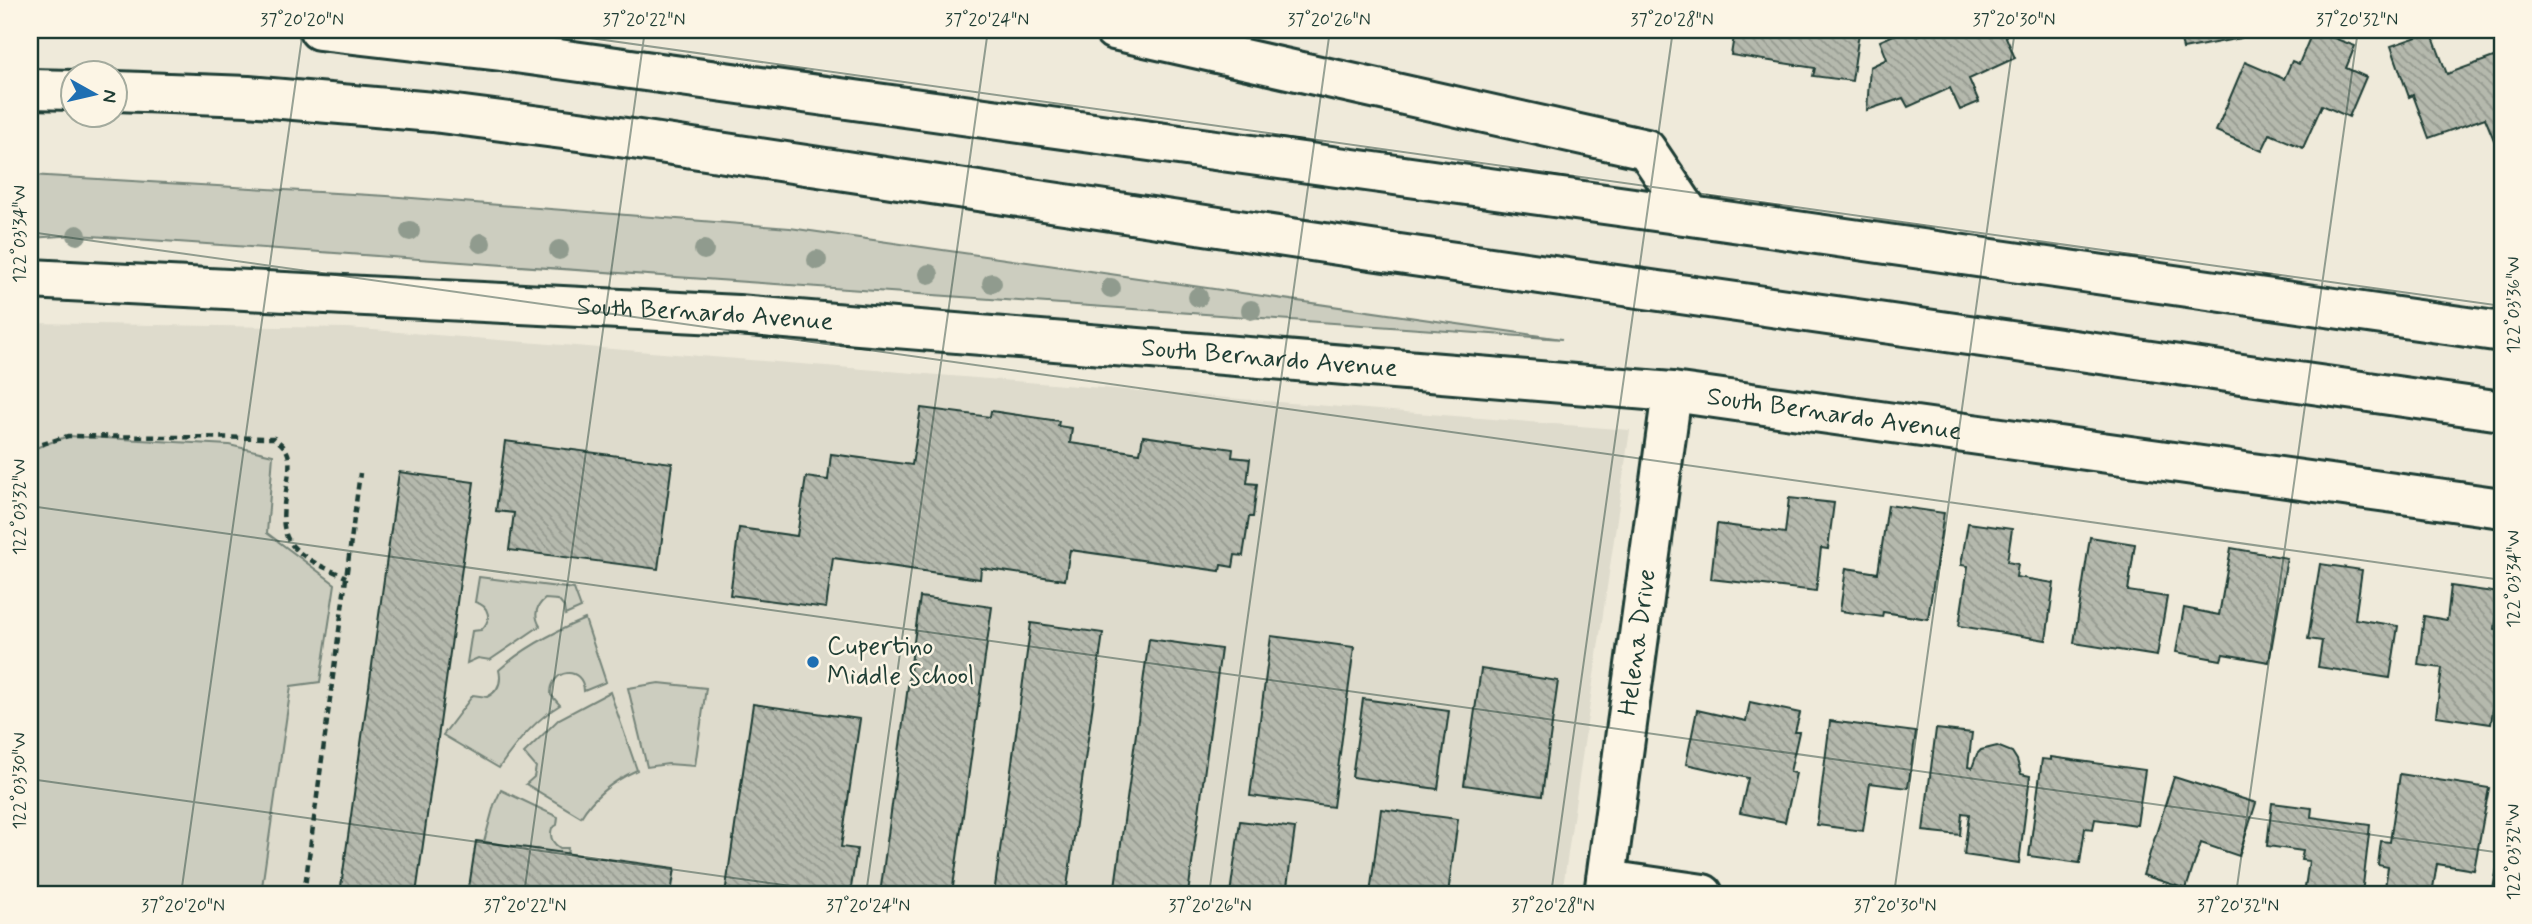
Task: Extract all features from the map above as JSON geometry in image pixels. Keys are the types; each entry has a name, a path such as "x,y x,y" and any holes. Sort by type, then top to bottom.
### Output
{"main road":[{"path":"319,30 501,51 2502,332"},
{"path":"1114,30 1646,149 1691,216"},
{"path":"30,89 60,90"},
{"path":"130,92 248,96 433,112 586,132 1371,250 2502,411"},
{"name":"South Bernardo Avenue","path":"30,279 738,315 1672,392 2502,508"},
{"name":"Helena Drive","path":"1605,887 1672,392"},
{"path":"1605,887 1703,894"}],"path":[{"path":"30,448 68,436 274,438 284,445 289,456 283,520 290,543 319,565 346,577"},
{"path":"304,894 360,472"}],"shaded area":[{"path":"30,175 387,196 790,228 1562,339 77,235 30,238"},
{"name":"Cupertino Middle School","path":"30,323 348,328 1630,430 1562,894 30,894"},
{"path":"68,436 229,445 273,455 267,533 335,584 320,682 291,686 261,894 30,894 30,450"},
{"path":"479,577 574,589 581,608 565,615 564,607 558,600 545,599 536,612 540,626 490,660 478,658 467,663 472,631 481,630 488,618 484,607 475,602"},
{"path":"585,619 606,682 584,691 582,683 573,674 567,673 556,679 551,695 560,705 526,733 499,768 443,735 473,695 487,697 497,689 500,682 499,670 540,641"},
{"path":"659,683 706,688 695,766 668,764 647,767 628,688"},
{"path":"610,692 637,770 605,789 581,817 526,784 534,777 536,767 524,753 559,719"},
{"path":"501,790 558,817 551,837 560,848 568,848 567,854 484,842"}],"building":[{"path":"1735,30 1838,30 1859,33 1852,81 1813,76 1815,68 1731,55"},
{"path":"1905,30 1912,30 1916,36 1929,30 2003,30 2015,58 1969,79 1979,102 1960,110 1950,88 1908,107 1903,98 1867,110 1870,67 1887,59 1880,41"},
{"path":"2179,30 2240,30 2241,38 2183,49"},
{"path":"2313,30 2355,46 2346,68 2366,77 2349,117 2322,105 2303,148 2270,134 2262,151 2216,131 2245,62 2284,79 2292,61 2299,64"},
{"path":"2431,32 2447,74 2502,54 2502,137 2494,140 2485,118 2429,138 2413,95 2409,97 2391,46"},
{"path":"921,408 990,417 991,411 1059,421 1058,426 1072,428 1070,443 1140,453 1143,436 1233,449 1232,457 1250,459 1247,483 1257,484 1253,517 1249,517 1243,556 1235,555 1233,567 1221,565 1220,571 1070,550 1065,580 981,568 980,579 833,558 826,608 730,595 739,528 797,536 806,477 828,480 831,454 912,465"},
{"path":"505,441 672,463 658,569 509,550 514,513 496,511"},
{"path":"399,472 474,482 416,894 340,894"},
{"path":"1789,498 1834,503 1828,549 1821,548 1816,591 1711,579 1717,524 1785,533"},
{"path":"1888,505 1944,513 1928,619 1883,612 1882,617 1840,611 1846,568 1878,573"},
{"path":"1968,523 2012,529 2007,562 2018,564 2016,577 2054,583 2046,640 1959,626 1968,566 1961,565"},
{"path":"2090,537 2135,544 2128,591 2167,597 2157,656 2074,643"},
{"path":"2231,548 2287,558 2269,662 2223,654 2221,660 2176,652 2184,608 2219,615"},
{"path":"2320,564 2362,570 2355,619 2398,626 2390,678 2318,667 2322,641 2308,639"},
{"path":"2451,586 2500,593 2495,629 2502,630 2502,646 2491,724 2436,716 2442,668 2418,665 2424,616 2447,620"},
{"path":"920,597 992,607 952,894 880,894"},
{"path":"1031,623 1103,633 1066,894 994,894"},
{"path":"1271,636 1354,647 1333,807 1250,796"},
{"path":"1149,639 1221,649 1188,894 1114,894"},
{"path":"1481,669 1558,681 1542,796 1464,785"},
{"path":"1363,699 1449,711 1438,789 1352,777"},
{"path":"1750,702 1800,713 1795,732 1799,732 1790,772 1796,773 1785,822 1740,813 1748,778 1686,764 1697,710 1746,721"},
{"path":"753,704 860,719 841,847 857,849 850,894 725,894"},
{"path":"1830,721 1916,732 1908,788 1870,783 1863,831 1817,825"},
{"path":"1936,729 1972,733 1968,767 1972,768 1981,750 1997,746 2012,752 2021,774 2030,776 2019,863 1964,855 1969,814 1962,813 1960,835 1923,831"},
{"path":"2051,757 2145,770 2137,825 2095,819 2093,829 2085,828 2080,863 2029,856 2042,759 2051,760"},
{"path":"2400,774 2489,788 2474,870 2437,864 2432,894 2384,894 2388,867 2378,865 2381,841 2390,842"},
{"path":"2174,777 2256,803 2239,856 2201,843 2186,889 2143,875"},
{"path":"2272,803 2312,808 2311,817 2370,825 2362,894 2304,894 2309,861 2301,860 2303,851 2267,846"},
{"path":"1381,809 1458,819 1448,894 1370,894"},
{"path":"1240,821 1295,828 1286,894 1230,894"},
{"path":"476,841 675,868 671,894 468,894"},
{"path":"2502,843 2502,894 2492,894"}],"place":[{"name":"Cupertino Middle School","path":"813,662"}]}
